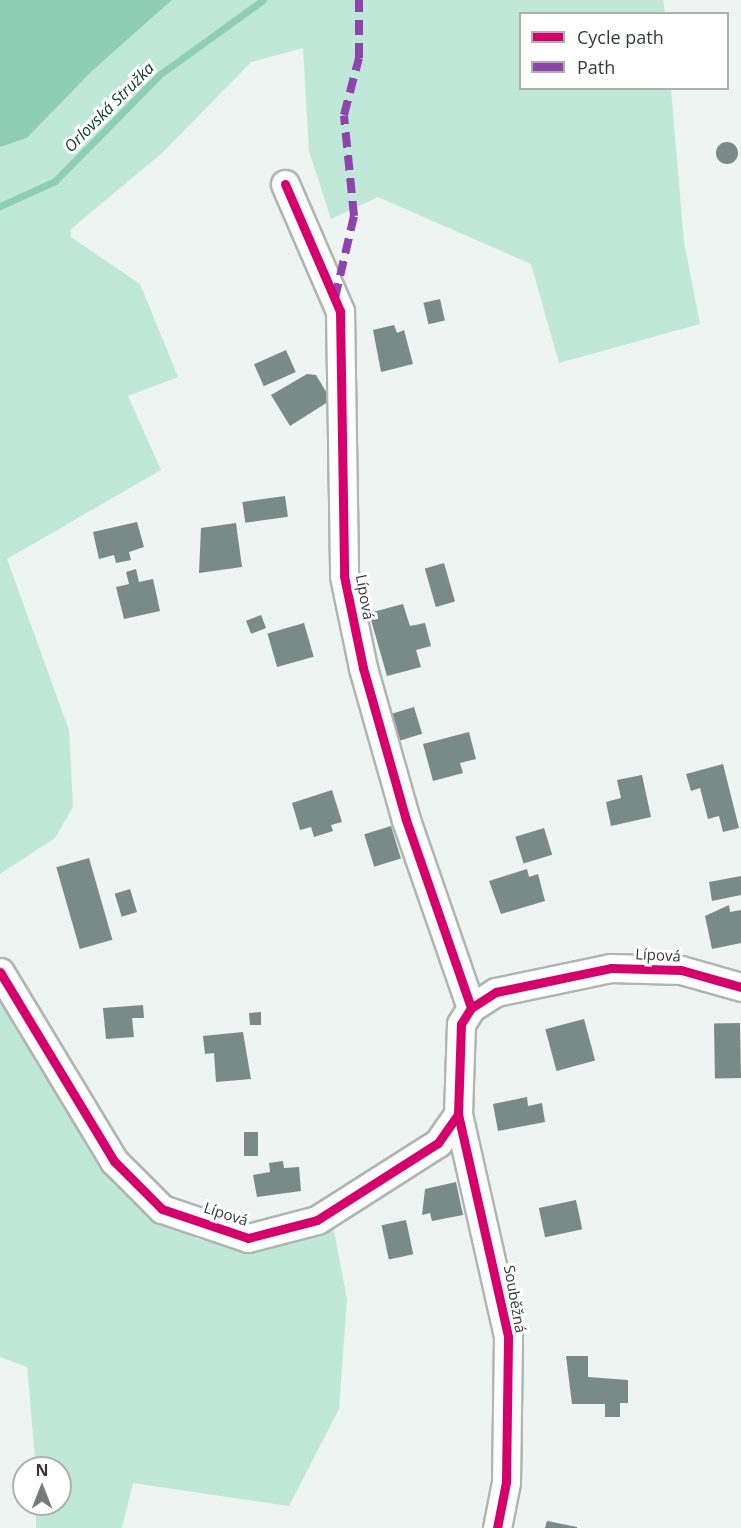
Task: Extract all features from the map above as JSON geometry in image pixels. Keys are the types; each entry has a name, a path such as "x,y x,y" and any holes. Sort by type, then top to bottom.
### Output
{"street":[{"name":"Lípová","path":"285,184 340,311 344,576 363,668 405,819 471,1008 496,992 611,968 681,970 741,987"},
{"name":"Lípová","path":"0,972 114,1161 162,1209 248,1238 317,1220 438,1143 458,1114"},
{"path":"458,1114 458,1039 471,1008"},
{"name":"Souběžná","path":"458,1114 508,1336 506,1482 497,1528"}],"shaded area":[{"path":"0,0 172,0 91,72 27,138 0,147"},
{"path":"172,0 663,0 665,12 519,12 519,90 671,90 684,242 700,324 559,363 531,264 378,197 331,219 309,151 303,48 251,62 162,153 71,229 71,237 140,284 178,377 128,396 161,470 7,559 69,730 73,807 55,838 0,874 0,147 27,138 91,72"},
{"path":"0,992 157,1220 197,1239 248,1252 333,1226 347,1299 339,1409 289,1506 133,1483 122,1528 36,1528 36,1516 72,1516 72,1456 35,1456 27,1367 0,1357"}],"building":[{"path":"727,142 737,149 738,153 731,163 727,164 717,157 716,153 723,143"},
{"path":"440,299 445,320 428,324 423,303"},
{"path":"394,325 397,333 404,330 413,364 381,372 373,330"},
{"path":"286,350 296,372 264,386 254,364"},
{"path":"307,374 316,375 331,400 290,426 271,395"},
{"path":"285,496 288,517 245,523 242,502"},
{"path":"137,522 144,547 129,552 131,560 116,563 114,555 99,559 93,532"},
{"path":"236,523 242,567 199,573 201,528"},
{"path":"444,563 455,601 436,607 425,569"},
{"path":"136,569 139,582 153,579 160,611 124,619 116,587 129,584 126,572"},
{"path":"403,604 410,626 425,623 431,646 416,650 421,667 387,676 369,613"},
{"path":"261,615 266,628 251,634 246,621"},
{"path":"304,623 314,657 277,667 267,633"},
{"path":"414,707 422,734 400,741 392,714"},
{"path":"469,732 476,759 460,763 463,773 433,781 423,744"},
{"path":"723,764 739,828 723,832 719,816 708,819 700,788 691,791 686,774"},
{"path":"642,775 651,817 611,826 606,802 621,798 617,780"},
{"path":"332,790 342,822 331,825 333,831 314,837 311,827 300,830 292,803"},
{"path":"391,826 401,859 374,867 364,834"},
{"path":"544,828 552,855 523,864 515,837"},
{"path":"89,858 112,940 80,949 56,867"},
{"path":"527,869 529,877 538,874 545,901 501,914 489,881"},
{"path":"741,876 741,895 712,901 709,882"},
{"path":"130,889 137,912 122,917 115,894"},
{"path":"729,905 730,912 741,910 741,943 712,949 705,916"},
{"path":"143,1005 144,1018 132,1018 134,1037 106,1039 103,1008"},
{"path":"261,1012 261,1025 250,1025 249,1013"},
{"path":"584,1019 595,1061 556,1071 545,1029"},
{"path":"714,1023 740,1023 741,1078 715,1078"},
{"path":"243,1032 251,1079 216,1082 214,1053 205,1054 203,1036"},
{"path":"527,1097 528,1106 542,1103 545,1122 498,1131 493,1104"},
{"path":"244,1132 258,1132 258,1156 244,1156"},
{"path":"283,1161 284,1168 299,1167 301,1191 257,1197 253,1175 270,1172 269,1163"},
{"path":"456,1182 463,1215 432,1221 430,1213 422,1215 425,1189"},
{"path":"576,1200 582,1229 545,1237 539,1208"},
{"path":"406,1220 413,1254 389,1259 382,1225"},
{"path":"566,1356 588,1356 588,1377 628,1380 628,1403 620,1403 620,1417 605,1417 605,1404 572,1404"},
{"path":"547,1521 577,1527 577,1528 545,1528"}],"waterway":[{"name":"Orlovská Stružka","path":"0,206 55,181 159,75 263,0"}],"marked path":[{"path":"335,298 354,216 344,115 359,58 359,0"}],"cycle path":[{"path":"285,184 340,311 344,576 363,668 406,820 471,1008"},
{"path":"497,1528 506,1482 508,1336 458,1114 461,1024 471,1008 496,992 611,968 681,970 741,987"},
{"path":"0,972 114,1161 162,1209 248,1238 317,1220 438,1143 458,1114"}]}
